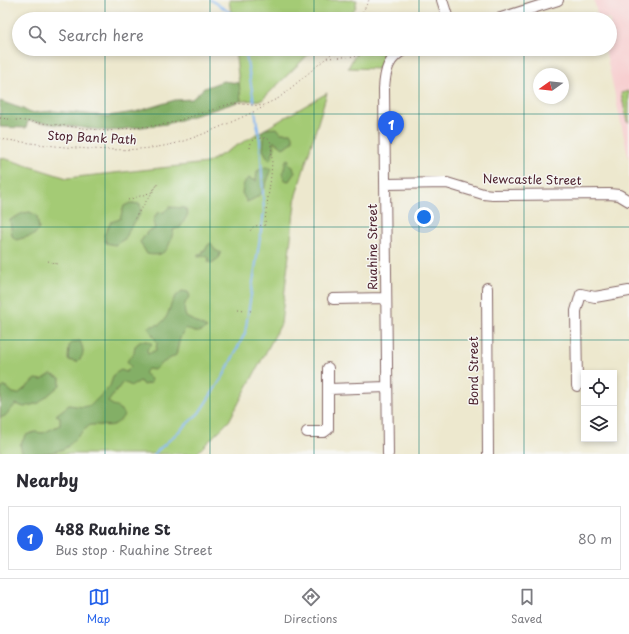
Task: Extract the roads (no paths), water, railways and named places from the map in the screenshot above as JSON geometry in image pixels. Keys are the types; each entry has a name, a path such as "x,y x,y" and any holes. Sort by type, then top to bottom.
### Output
{"street":[{"path":"442,0 446,12"},
{"path":"520,12 558,0"},
{"name":"Ruahine Street","path":"388,454 384,89 385,74 390,60 396,56"},
{"name":"Newcastle Street","path":"386,184 447,183 483,194 492,195 609,194 620,195 629,201"},
{"name":"Bond Street","path":"487,288 488,454"},
{"path":"577,386 576,310 581,294 595,298 629,291"},
{"path":"333,299 386,298"},
{"path":"307,432 324,432 328,429 328,368"},
{"path":"329,389 388,387"}],"waterway":[{"path":"211,0 229,12"},
{"path":"246,56 254,102"},
{"path":"154,454 199,413 224,375 245,333 264,212 260,141 255,111"}],"place":[{"name":"488 Ruahine St","path":"391,144"}]}
